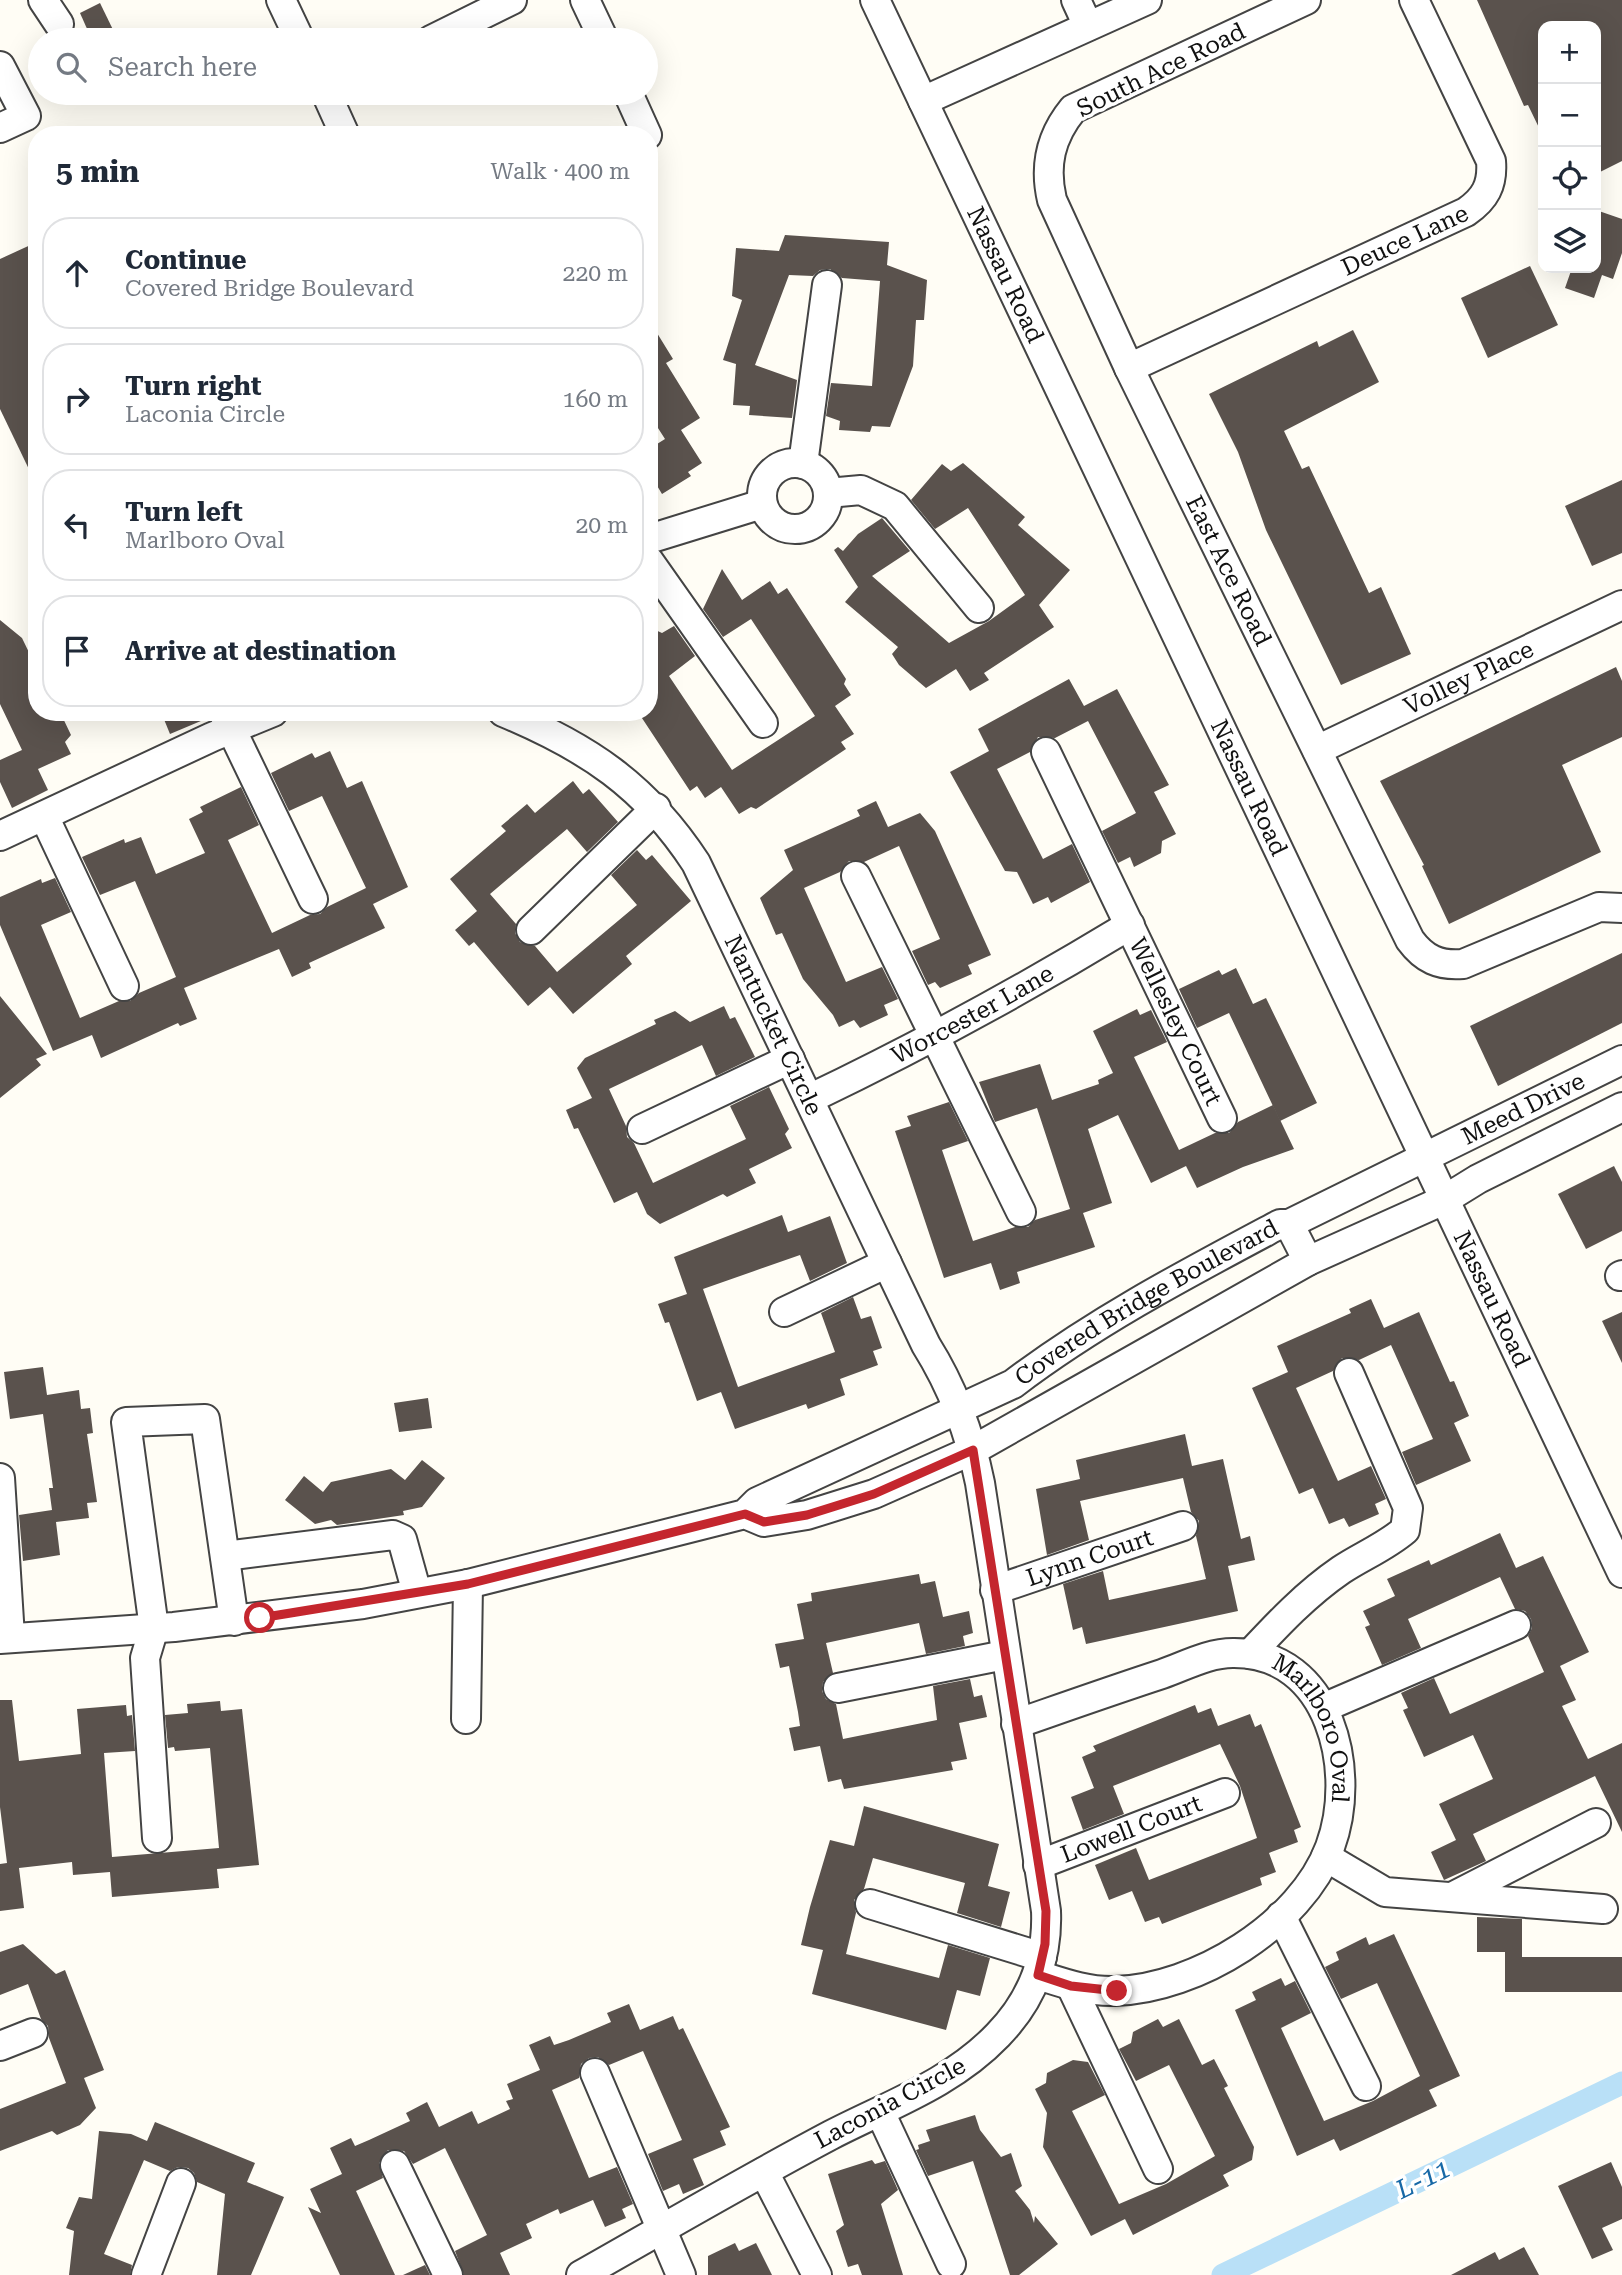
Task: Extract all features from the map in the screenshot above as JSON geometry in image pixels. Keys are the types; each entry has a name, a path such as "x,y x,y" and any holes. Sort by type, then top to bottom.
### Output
{"street":[{"path":"43,0 59,24"},
{"path":"281,0 294,28"},
{"path":"455,28 512,0"},
{"path":"585,0 598,28"},
{"name":"Nassau Road","path":"875,0 1622,1573"},
{"path":"1076,0 1088,26"},
{"path":"923,101 1147,0"},
{"name":"South Ace Road","path":"1048,168 1055,136 1073,109 1306,0"},
{"name":"Deuce Lane","path":"1129,369 1466,212 1478,204 1488,191 1492,176 1491,161 1414,0"},
{"path":"0,66 26,116 0,128"},
{"path":"331,105 341,126"},
{"path":"634,105 644,126"},
{"name":"East Ace Road","path":"1048,168 1052,200 1129,369 1410,940 1419,952 1432,961 1447,965 1462,964 1599,907 1622,908"},
{"path":"803,464 827,285"},
{"path":"803,464 820,475 828,493 822,514 815,522 794,529 774,522 762,504 761,493 771,472 780,466 803,464"},
{"path":"828,493 861,490 895,506 979,608"},
{"path":"658,541 762,504"},
{"path":"658,557 763,723"},
{"name":"Volley Place","path":"1317,750 1622,605"},
{"path":"2,830 44,816 162,761 228,721 313,900"},
{"name":"Nantucket Circle","path":"525,721 549,731 620,775 656,808 674,829 696,863 959,1412"},
{"name":"Wellesley Court","path":"1046,752 1222,1118"},
{"path":"531,930 656,808"},
{"path":"44,816 124,986"},
{"path":"856,876 1021,1212"},
{"name":"Worcester Lane","path":"809,1099 1018,993 1130,925"},
{"path":"642,1129 790,1059"},
{"name":"Meed Drive","path":"1289,1224 1422,1155 1622,1060"},
{"name":"Meed Drive","path":"1308,1261 1444,1200 1478,1179 1622,1107"},
{"name":"Covered Bridge Boulevard","path":"3,1637 234,1621 417,1593 468,1584 745,1514 757,1502 959,1412 1013,1384 1048,1358 1163,1286 1280,1224 1289,1224 1308,1261 1268,1281 973,1450 874,1494 807,1515 764,1522 745,1514"},
{"path":"784,1312 887,1263"},
{"path":"1250,1654 1299,1602 1342,1570 1387,1545 1405,1530 1408,1508 1349,1373"},
{"name":"Laconia Circle","path":"581,2275 764,2172 944,2079 973,2059 999,2034 1022,2006 1040,1966 1047,1927 1038,1865 973,1450 959,1412"},
{"path":"157,1838 145,1658 154,1628 126,1422 205,1419 234,1621"},
{"path":"0,1478 3,1637"},
{"name":"Lynn Court","path":"995,1590 1183,1526"},
{"path":"225,1556 393,1535 402,1539 406,1548 417,1593"},
{"path":"466,1719 468,1584"},
{"path":"1323,1708 1516,1625"},
{"name":"Marlboro Oval","path":"870,1904 1040,1966 1071,1986 1117,1991 1149,1988 1179,1980 1226,1957 1281,1916 1313,1881 1326,1857 1338,1823 1341,1786 1337,1749 1323,1708 1309,1686 1282,1665 1250,1654 1232,1653 1198,1660 1016,1724"},
{"path":"838,1688 1005,1655"},
{"name":"Lowell Court","path":"1038,1865 1225,1793"},
{"path":"1451,1897 1596,1823"},
{"path":"1326,1857 1385,1892 1603,1909"},
{"path":"1281,1916 1366,2087"},
{"path":"1071,1986 1158,2169"},
{"path":"0,2046 33,2033"},
{"path":"595,2073 681,2275"},
{"path":"880,2112 951,2264"},
{"path":"395,2165 448,2275"},
{"path":"764,2172 817,2275"},
{"path":"146,2275 181,2183"}],"building":[{"path":"1477,0 1622,0 1622,161 1601,172 1601,21 1538,21 1538,126 1528,105 1524,106"},
{"path":"100,3 112,28 87,28 80,13"},
{"path":"1601,212 1622,219 1622,253 1613,279 1602,275 1594,298 1565,288 1570,273 1601,273"},
{"path":"785,235 889,242 887,265 927,280 924,320 916,320 913,366 890,427 872,426 870,432 839,430 840,421 826,416 831,383 872,386 880,281 842,278 830,269 820,270 813,276 789,275 755,365 797,380 792,418 749,415 750,406 733,405 736,364 723,360 742,300 732,296 736,248 779,251"},
{"path":"28,246 28,467 0,409 0,259"},
{"path":"1530,266 1558,325 1488,358 1461,298"},
{"path":"1353,330 1379,382 1284,431 1302,469 1309,466 1369,593 1381,587 1411,654 1341,685 1266,530 1238,452 1209,394 1317,341 1319,347"},
{"path":"658,335 673,359 666,363 700,418 681,430 702,463 688,472 691,476 662,494 658,487 658,443 665,439 658,428"},
{"path":"963,463 1025,517 1018,525 1070,570 1039,605 1054,627 984,673 989,680 970,691 956,669 926,688 899,665 892,654 898,647 845,602 858,587 834,550 838,547 843,551 858,534 882,518 910,551 872,576 949,643 989,621 1025,595 968,508 935,529 911,500 942,464 951,471"},
{"path":"1622,480 1622,553 1592,566 1565,506"},
{"path":"722,569 742,600 770,581 778,594 787,588 846,679 844,684 851,695 835,706 854,734 841,742 846,749 756,809 751,807 739,814 721,787 705,798 697,786 690,791 644,721 658,721 658,631 662,633 674,626 695,656 669,676 732,770 815,716 751,619 723,637 703,609"},
{"path":"0,620 22,638 28,650 28,721 64,721 71,735 65,742 71,754 38,769 48,790 12,808 0,782 0,760 22,750 0,704"},
{"path":"1616,667 1622,681 1622,737 1562,765 1601,852 1449,924 1422,866 1424,865 1380,781"},
{"path":"1069,679 1084,706 1117,689 1169,785 1154,792 1176,834 1162,841 1161,853 1134,867 1130,857 1118,863 1102,831 1136,813 1088,721 1055,738 1038,737 1030,752 997,769 1043,859 1072,844 1090,882 1051,903 1048,897 1033,904 1017,872 1005,871 950,772 989,751 978,729"},
{"path":"165,721 201,721 170,734"},
{"path":"330,751 347,788 362,781 408,887 373,904 385,928 309,963 311,968 292,977 279,949 184,988 197,1019 180,1026 178,1023 101,1058 92,1035 53,1051 0,925 0,897 41,879 42,883 55,878 71,912 41,925 80,1018 119,1001 130,1001 139,993 176,977 135,881 100,895 82,857 124,839 125,843 141,837 156,874 205,853 189,819 203,812 200,807 241,787 259,825 228,840 272,933 310,915 320,914 327,907 366,888 322,796 289,811 271,773 312,753 315,758"},
{"path":"573,781 583,794 589,789 618,822 587,852 567,829 490,894 516,924 515,933 520,942 535,946 557,972 637,905 611,875 637,850 646,860 652,855 691,901 626,956 632,964 573,1014 550,987 528,1006 474,942 469,946 455,930 477,911 450,879 506,831 501,826 527,804 535,813"},
{"path":"876,801 888,827 920,813 935,831 991,955 968,965 972,974 940,988 935,982 928,985 912,951 940,939 899,846 864,862 849,861 840,872 804,888 846,982 882,967 898,999 884,1005 888,1015 860,1028 854,1020 839,1027 833,1015 803,979 782,933 776,935 760,898 793,870 784,850 860,816 857,810"},
{"path":"1622,953 1622,1023 1498,1086 1470,1026"},
{"path":"1236,968 1253,1004 1266,998 1317,1103 1280,1121 1229,1013 1197,1028 1179,989 1219,970 1222,975"},
{"path":"0,996 47,1054 36,1059 41,1065 0,1098"},
{"path":"724,1006 730,1019 735,1017 755,1057 716,1076 702,1045 609,1089 626,1126 627,1137 634,1143 653,1183 746,1139 730,1106 769,1087 789,1129 785,1134 792,1148 749,1169 756,1183 727,1197 723,1194 660,1224 647,1214 637,1192 614,1203 578,1128 574,1129 566,1110 592,1098 577,1068 585,1058 656,1024 654,1020 675,1011 690,1022"},
{"path":"1137,1009 1140,1015 1151,1010 1167,1042 1134,1057 1179,1150 1215,1133 1229,1133 1238,1122 1273,1105 1294,1149 1243,1167 1197,1188 1186,1166 1151,1183 1118,1115 1088,1129 1112,1203 1083,1213 1095,1247 1017,1272 1020,1283 1000,1290 991,1263 944,1278 895,1131 911,1126 907,1116 949,1102 968,1141 942,1150 973,1241 1015,1227 1028,1227 1035,1220 1070,1209 1037,1108 995,1122 979,1082 1040,1064 1052,1100 1099,1084 1098,1080 1113,1073 1093,1031"},
{"path":"1614,1166 1622,1182 1622,1231 1586,1249 1558,1194"},
{"path":"782,1215 788,1232 830,1216 847,1263 810,1281 800,1255 703,1289 738,1387 835,1352 821,1313 853,1297 861,1319 871,1316 882,1348 873,1351 878,1365 840,1379 845,1395 808,1409 806,1404 735,1429 721,1392 697,1401 669,1322 665,1323 658,1304 687,1294 674,1257"},
{"path":"1371,1299 1384,1328 1419,1312 1450,1382 1454,1381 1469,1416 1454,1423 1471,1461 1416,1485 1402,1452 1433,1439 1391,1345 1359,1360 1342,1358 1333,1371 1296,1388 1338,1481 1371,1466 1386,1499 1375,1504 1379,1514 1349,1527 1344,1518 1329,1524 1313,1488 1299,1494 1252,1388 1288,1372 1277,1346 1351,1313 1349,1309"},
{"path":"1622,1312 1622,1363 1602,1321"},
{"path":"43,1367 47,1395 79,1390 81,1409 90,1408 93,1433 87,1434 97,1502 87,1503 89,1518 56,1522 60,1555 23,1561 19,1515 52,1510 49,1488 53,1488 43,1414 10,1419 4,1372"},
{"path":"428,1398 432,1428 399,1432 394,1403"},
{"path":"1185,1434 1192,1466 1223,1459 1241,1539 1250,1536 1255,1560 1228,1566 1238,1611 1086,1644 1082,1627 1073,1630 1063,1584 1103,1571 1109,1600 1206,1579 1196,1536 1199,1521 1191,1512 1183,1478 1080,1501 1089,1540 1047,1555 1036,1489 1080,1479 1076,1460"},
{"path":"422,1460 445,1478 422,1507 403,1511 404,1515 337,1525 331,1520 315,1524 285,1500 304,1476 323,1492 331,1482 391,1469 405,1480"},
{"path":"1500,1533 1516,1568 1543,1556 1589,1652 1560,1666 1576,1700 1562,1706 1588,1759 1622,1743 1622,1832 1595,1776 1473,1834 1486,1861 1444,1880 1431,1852 1456,1840 1439,1804 1493,1779 1473,1735 1424,1757 1403,1710 1408,1708 1401,1693 1434,1678 1450,1714 1544,1672 1528,1636 1532,1628 1531,1619 1525,1611 1515,1609 1500,1577 1408,1619 1421,1648 1382,1665 1365,1627 1370,1625 1363,1611 1395,1596 1387,1579 1429,1560 1431,1565"},
{"path":"919,1574 921,1584 935,1581 943,1617 969,1611 973,1633 963,1636 965,1646 926,1654 919,1623 826,1643 833,1673 823,1682 822,1691 826,1699 836,1704 843,1739 937,1720 933,1686 970,1679 974,1697 982,1695 987,1717 959,1723 967,1759 951,1762 953,1770 844,1789 841,1779 828,1782 820,1746 794,1751 789,1728 800,1726 798,1712 789,1666 780,1668 775,1644 804,1639 797,1604 812,1601 811,1593"},
{"path":"0,1700 12,1700 19,1761 81,1754 77,1709 126,1705 127,1716 132,1715 135,1751 104,1753 112,1857 219,1848 210,1748 175,1751 174,1747 168,1748 165,1715 188,1713 187,1704 220,1701 221,1711 242,1709 259,1865 217,1869 219,1888 112,1897 110,1872 73,1875 72,1862 19,1868 24,1908 0,1911 0,1864 7,1863 0,1807"},
{"path":"1195,1705 1198,1713 1211,1708 1218,1726 1250,1714 1255,1727 1261,1724 1301,1827 1294,1830 1298,1842 1269,1853 1276,1872 1260,1878 1262,1885 1162,1924 1159,1917 1145,1922 1132,1891 1109,1900 1095,1865 1136,1848 1149,1880 1257,1838 1240,1786 1220,1744 1113,1786 1124,1814 1083,1830 1071,1797 1094,1788 1082,1757 1096,1751 1093,1746"},
{"path":"864,1806 999,1844 988,1886 1010,1892 1001,1927 957,1913 965,1883 873,1858 864,1889 854,1900 856,1913 846,1954 939,1978 948,1945 990,1958 980,1996 957,1990 946,2030 812,1994 823,1950 801,1945 810,1907 830,1840 854,1846"},
{"path":"1477,1917 1522,1919 1522,1957 1622,1957 1622,1992 1505,1992 1505,1952 1477,1952"},
{"path":"1394,1934 1460,2076 1429,2090 1437,2106 1340,2151 1334,2139 1297,2156 1235,2010 1256,2000 1252,1992 1281,1978 1285,1986 1295,1981 1311,2013 1281,2028 1324,2121 1373,2101 1420,2076 1377,1983 1341,1999 1325,1967 1339,1960 1336,1952 1366,1937 1369,1945"},
{"path":"23,1944 56,1974 65,1970 104,2070 84,2078 96,2108 80,2125 57,2135 52,2131 0,2151 0,2109 66,2083 49,2038 48,2026 41,2019 28,1984 0,1995 0,1952"},
{"path":"629,2004 640,2030 673,2016 679,2030 683,2028 730,2127 720,2131 726,2145 693,2159 704,2185 683,2194 679,2184 663,2191 648,2154 682,2140 643,2051 609,2065 598,2057 589,2058 581,2064 579,2078 552,2090 589,2178 617,2167 633,2204 622,2209 626,2218 605,2227 593,2200 560,2214 558,2209 526,2224 532,2238 500,2253 510,2275 464,2275 455,2251 487,2235 445,2148 413,2164 404,2151 388,2150 379,2163 383,2178 356,2191 395,2275 340,2275 308,2207 321,2213 310,2189 342,2174 330,2148 351,2138 355,2146 410,2121 406,2113 427,2102 439,2127 472,2111 478,2124 510,2109 506,2101 513,2099 507,2084 540,2070 529,2045 550,2036 554,2045 569,2040 611,2022 607,2013"},
{"path":"1158,2019 1163,2027 1179,2019 1202,2065 1214,2059 1228,2086 1224,2088 1254,2147 1252,2160 1223,2175 1229,2186 1133,2235 1125,2219 1091,2236 1043,2147 1047,2113 1035,2089 1046,2083 1047,2073 1073,2060 1088,2062 1105,2095 1072,2111 1119,2204 1166,2184 1215,2156 1169,2065 1136,2081 1119,2049 1131,2043 1133,2032"},
{"path":"975,2115 980,2130 1001,2157 1011,2153 1022,2186 1015,2191 1030,2210 1034,2223 1035,2216 1058,2244 1019,2275 1010,2275 973,2161 928,2176 916,2150 919,2149 918,2145 930,2141 926,2130"},
{"path":"155,2122 255,2163 247,2182 284,2197 251,2275 217,2275 225,2194 197,2182 194,2173 188,2168 178,2167 170,2171 144,2160 104,2254 132,2265 130,2275 69,2275 74,2231 66,2228 79,2197 92,2199 99,2131 131,2134 147,2141"},
{"path":"872,2160 875,2164 885,2161 898,2190 881,2204 903,2275 862,2275 858,2264 848,2267 836,2231 844,2225 828,2174"},
{"path":"1611,2162 1622,2187 1622,2219 1602,2228 1613,2250 1592,2259 1558,2186"},
{"path":"735,2243 739,2251 756,2243 772,2275 708,2275 708,2256"},
{"path":"1524,2247 1539,2275 1451,2275 1495,2252 1499,2260"},
{"path":"425,2265 430,2275 403,2275"}],"waterway":[{"name":"L-11","path":"1223,2275 1622,2083"}],"route":[{"path":"260,1618 363,1604 468,1584 745,1514 764,1522 807,1515 874,1494 973,1450 1046,1911 1045,1944 1038,1975 1071,1986 1117,1991"}]}
